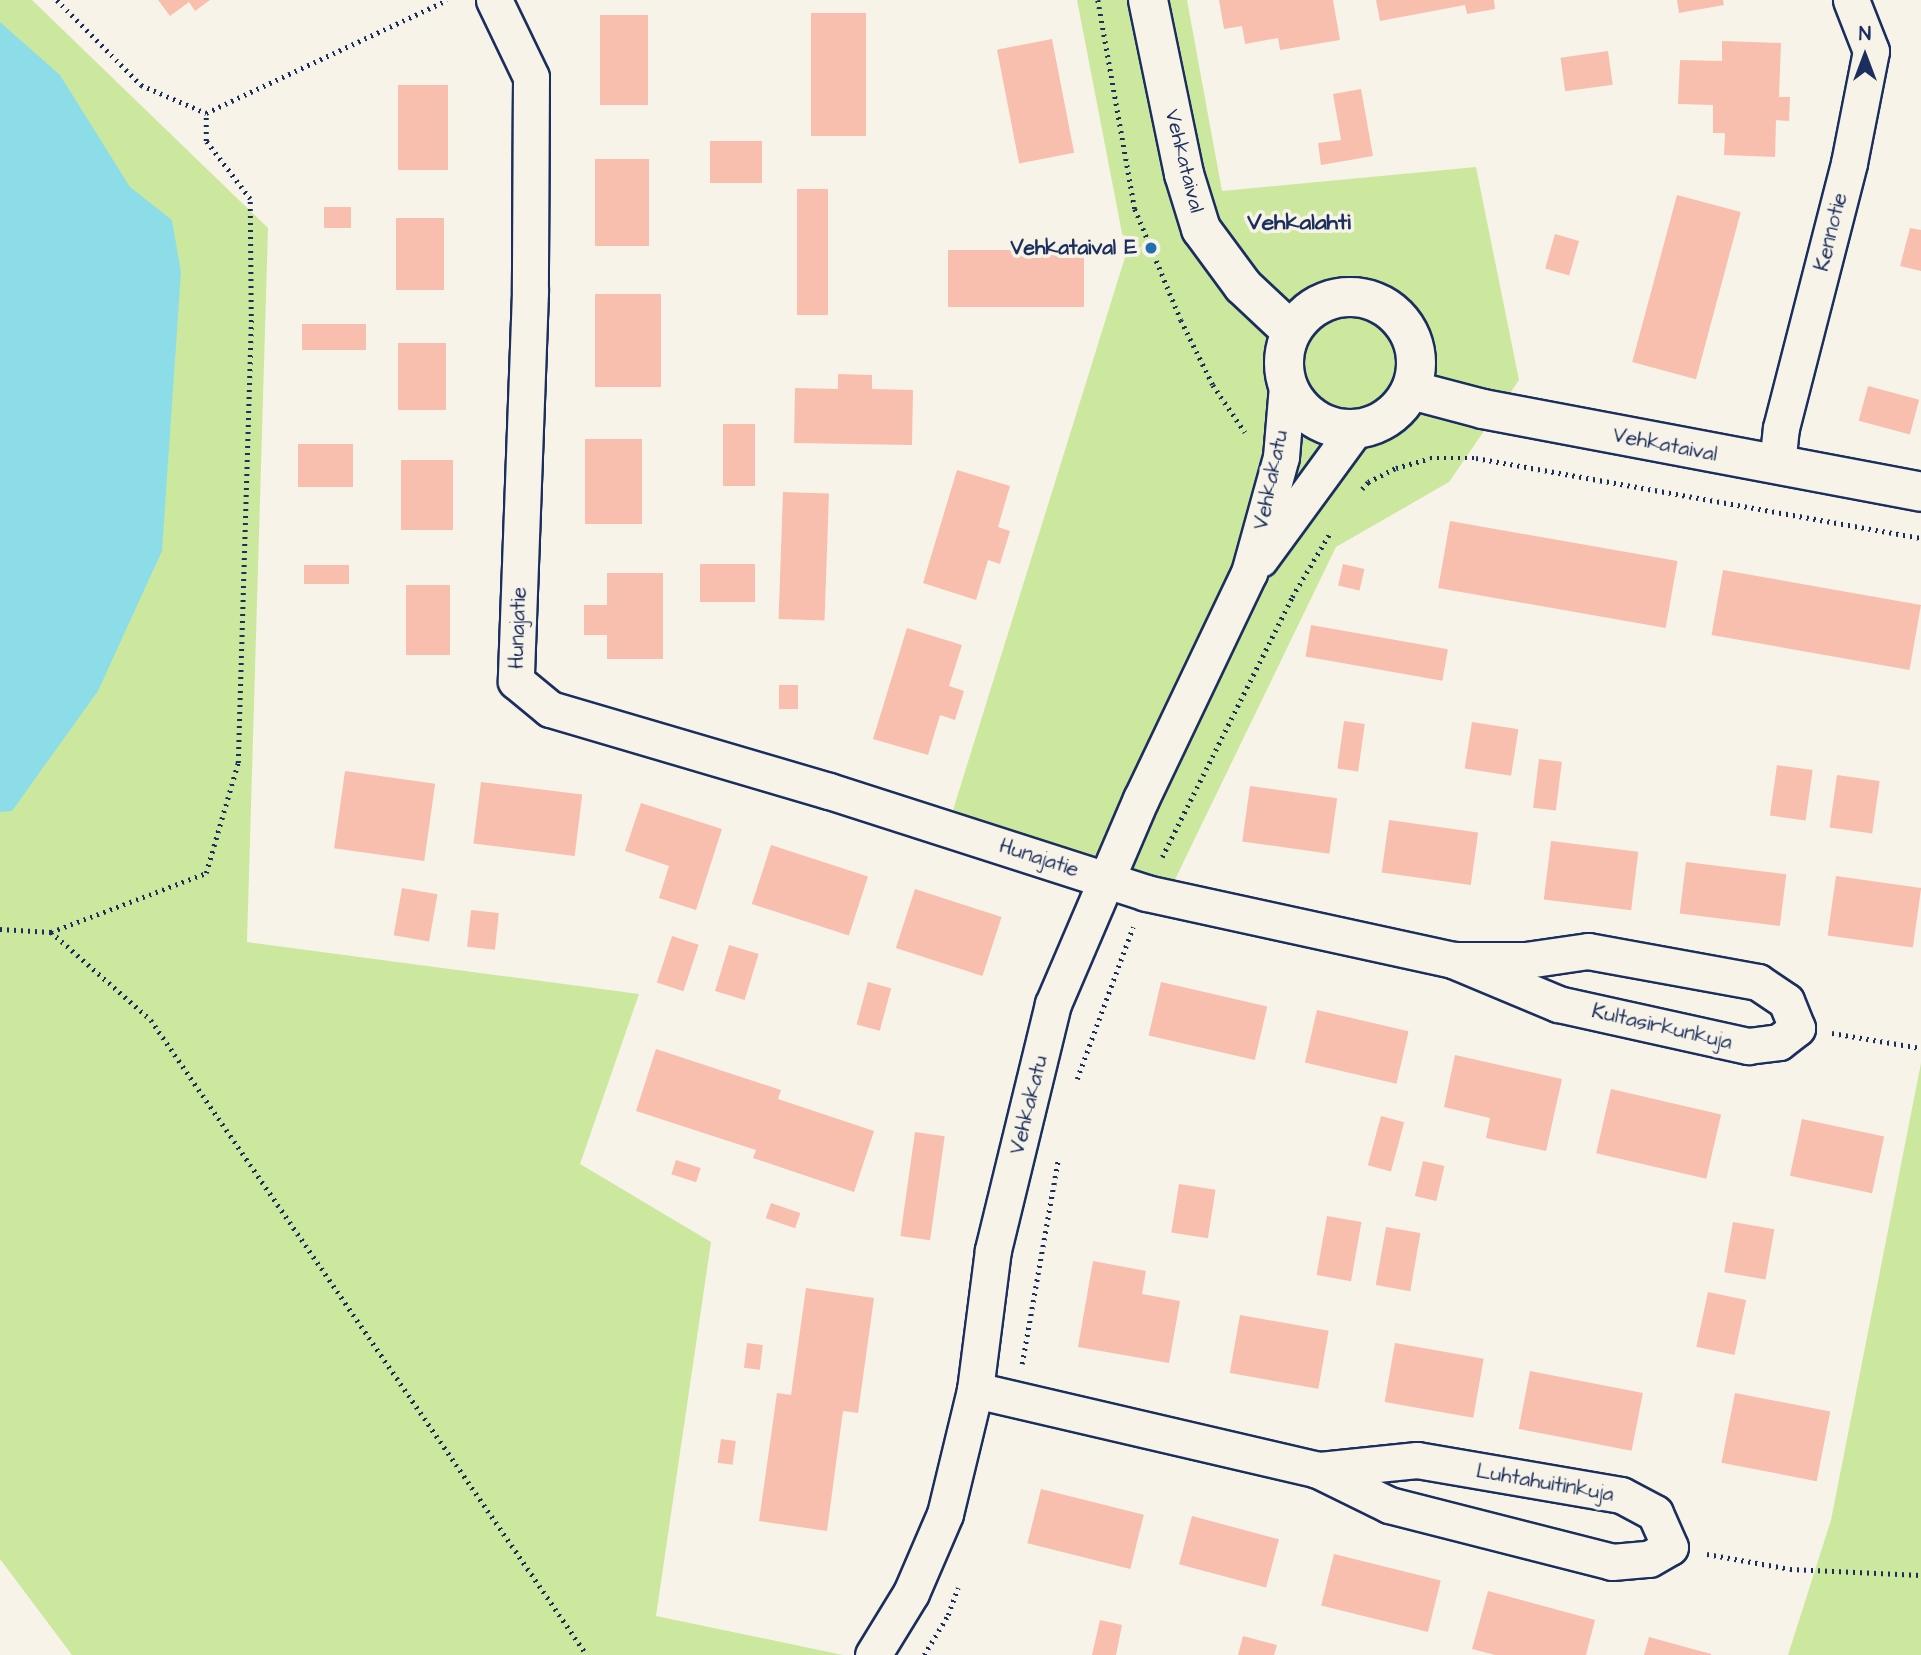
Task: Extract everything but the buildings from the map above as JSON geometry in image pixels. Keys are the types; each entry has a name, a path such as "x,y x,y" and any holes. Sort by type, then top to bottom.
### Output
{"street":[{"name":"Hunajatie","path":"494,0 531,77 530,292 516,681 550,709 829,791 1106,879"},
{"name":"Vehkataival","path":"1148,0 1184,174 1201,229 1243,286 1291,331"},
{"name":"Kennotie","path":"1777,465 1782,428 1849,163 1871,51 1851,0"},
{"path":"1355,297 1379,304 1399,318 1412,340 1416,365 1411,390 1397,409 1378,423 1355,429 1327,426 1303,410 1287,386 1283,358 1291,331 1307,312 1329,300 1355,297"},
{"name":"Vehkakatu","path":"873,1655 911,1593 945,1514 975,1390 993,1250 1053,1004 1106,879 1249,573 1281,457 1287,386"},
{"name":"Vehkataival","path":"1411,390 1483,409 1921,492"},
{"name":"Vehkakatu","path":"1249,573 1355,429"},
{"name":"Kultasirkunkuja","path":"1106,879 1146,893 1453,960 1558,1004 1748,1046 1779,1042 1797,1028 1786,1001 1758,982 1588,951 1526,960 1453,960"},
{"name":"Luhtahuitinkuja","path":"975,1390 1318,1470 1389,1505 1612,1562 1649,1559 1670,1547 1655,1513 1621,1495 1418,1460 1318,1470"}],"path":[{"path":"57,0 141,85 206,113 447,0"},
{"path":"0,929 51,932 206,873 239,763 251,316 250,200 206,141 206,113"},
{"path":"1360,491 1368,482 1387,473 1430,458 1476,458 1921,538"},
{"path":"1074,1091 1146,893 1172,834 1293,597 1332,529"},
{"path":"51,932 151,1020 587,1655"},
{"path":"1797,1028 1921,1048"},
{"path":"1015,1399 1059,1153"},
{"path":"1670,1547 1790,1569 1919,1576 1921,1581"},
{"path":"924,1655 947,1615 962,1579"}],"green space":[{"path":"0,0 32,0 268,228 247,942 639,994 580,1164 711,1242 656,1616 843,1655 72,1655 0,1559"},
{"path":"1077,0 1187,0 1222,191 1476,167 1519,380 1449,482 1336,547 1167,896 949,823 1126,254"},
{"path":"1921,1063 1921,1655 1788,1655 1831,1520"}],"water":[{"path":"0,22 60,75 130,187 172,220 181,272 162,551 98,691 12,811 0,812"}],"place":[{"name":"Vehkataival E","path":"1151,248"}],"district":[{"name":"Vehkalahti","path":"1299,222"}]}
